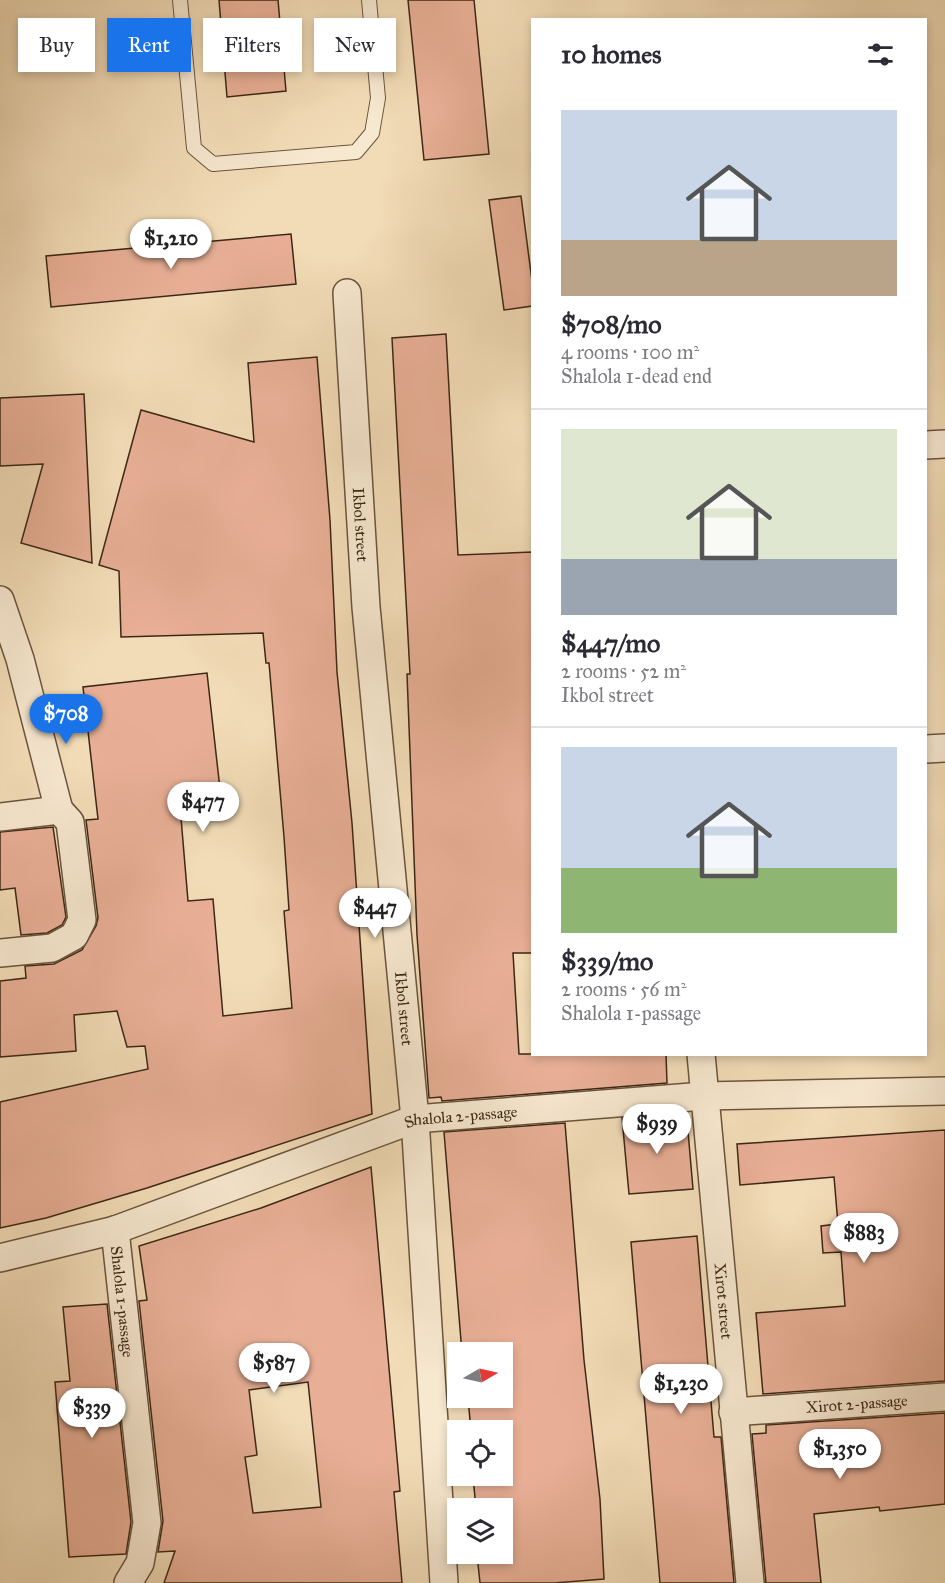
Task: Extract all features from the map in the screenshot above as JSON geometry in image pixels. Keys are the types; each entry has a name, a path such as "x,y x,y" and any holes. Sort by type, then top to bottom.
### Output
{"street":[{"name":"Ikbol street","path":"347,293 366,607 415,1119 444,1583"},
{"path":"927,445 945,444"},
{"path":"0,600 20,659 59,810 70,822 82,920 74,936 52,948 0,953"},
{"path":"927,749 945,748"},
{"path":"0,817 59,810"},
{"name":"Xirot street","path":"701,1056 750,1583"},
{"name":"Shalola 2-passage","path":"0,1258 116,1230 415,1119 704,1096 945,1091"},
{"name":"Shalola 1-passage","path":"116,1230 147,1523 140,1563 128,1583"},
{"name":"Xirot 2-passage","path":"734,1412 945,1397"}],"lane":[{"path":"180,0 194,148 213,164 356,152 372,133 378,98 369,0"}],"building":[{"path":"219,0 278,0 280,18 220,18"},
{"path":"408,0 474,0 489,154 424,160"},
{"path":"225,72 284,72 286,91 227,97"},
{"path":"521,196 531,273 531,306 504,310 489,200"},
{"path":"291,234 296,284 51,307 46,256"},
{"path":"446,334 458,555 531,552 531,953 513,953 519,1054 531,1054 531,1056 666,1056 667,1083 442,1101 441,1097 429,1098 417,935 407,674 410,674 392,338"},
{"path":"317,357 330,520 337,672 352,823 372,1114 147,1188 46,1218 0,1228 0,1102 148,1069 145,1046 127,1047 117,1011 74,1015 76,1051 0,1057 0,981 26,978 25,966 54,964 82,950 98,918 86,820 98,819 83,687 207,673 220,789 179,794 188,901 213,899 223,1016 292,1008 284,911 289,910 284,837 269,663 266,663 263,633 121,637 119,571 99,565 141,410 254,442 248,363"},
{"path":"84,394 92,563 21,543 43,464 0,466 0,398"},
{"path":"53,827 66,917 62,925 47,933 21,935 15,888 0,890 0,832"},
{"path":"668,1115 669,1122 687,1120 693,1189 629,1194 622,1118"},
{"path":"565,1123 584,1360 600,1499 604,1579 554,1583 480,1583 478,1564 513,1564 513,1498 475,1498 474,1486 513,1486 513,1420 470,1420 469,1408 513,1408 513,1342 461,1342 444,1132"},
{"path":"945,1130 945,1381 763,1394 756,1313 845,1306 841,1252 823,1253 821,1226 838,1224 834,1177 740,1185 737,1144"},
{"path":"371,1167 400,1491 394,1492 402,1583 164,1583 175,1551 158,1552 163,1521 139,1301 147,1300 139,1246 261,1208","holes":["308,1382 321,1507 253,1513 245,1457 257,1455 249,1390"]},
{"path":"697,1236 714,1437 721,1437 734,1583 660,1583 631,1242"},
{"path":"107,1304 131,1522 126,1554 69,1557 55,1382 70,1381 63,1307"},
{"path":"945,1413 945,1504 880,1511 879,1507 814,1514 821,1583 766,1583 752,1434 766,1433 766,1425"}]}
